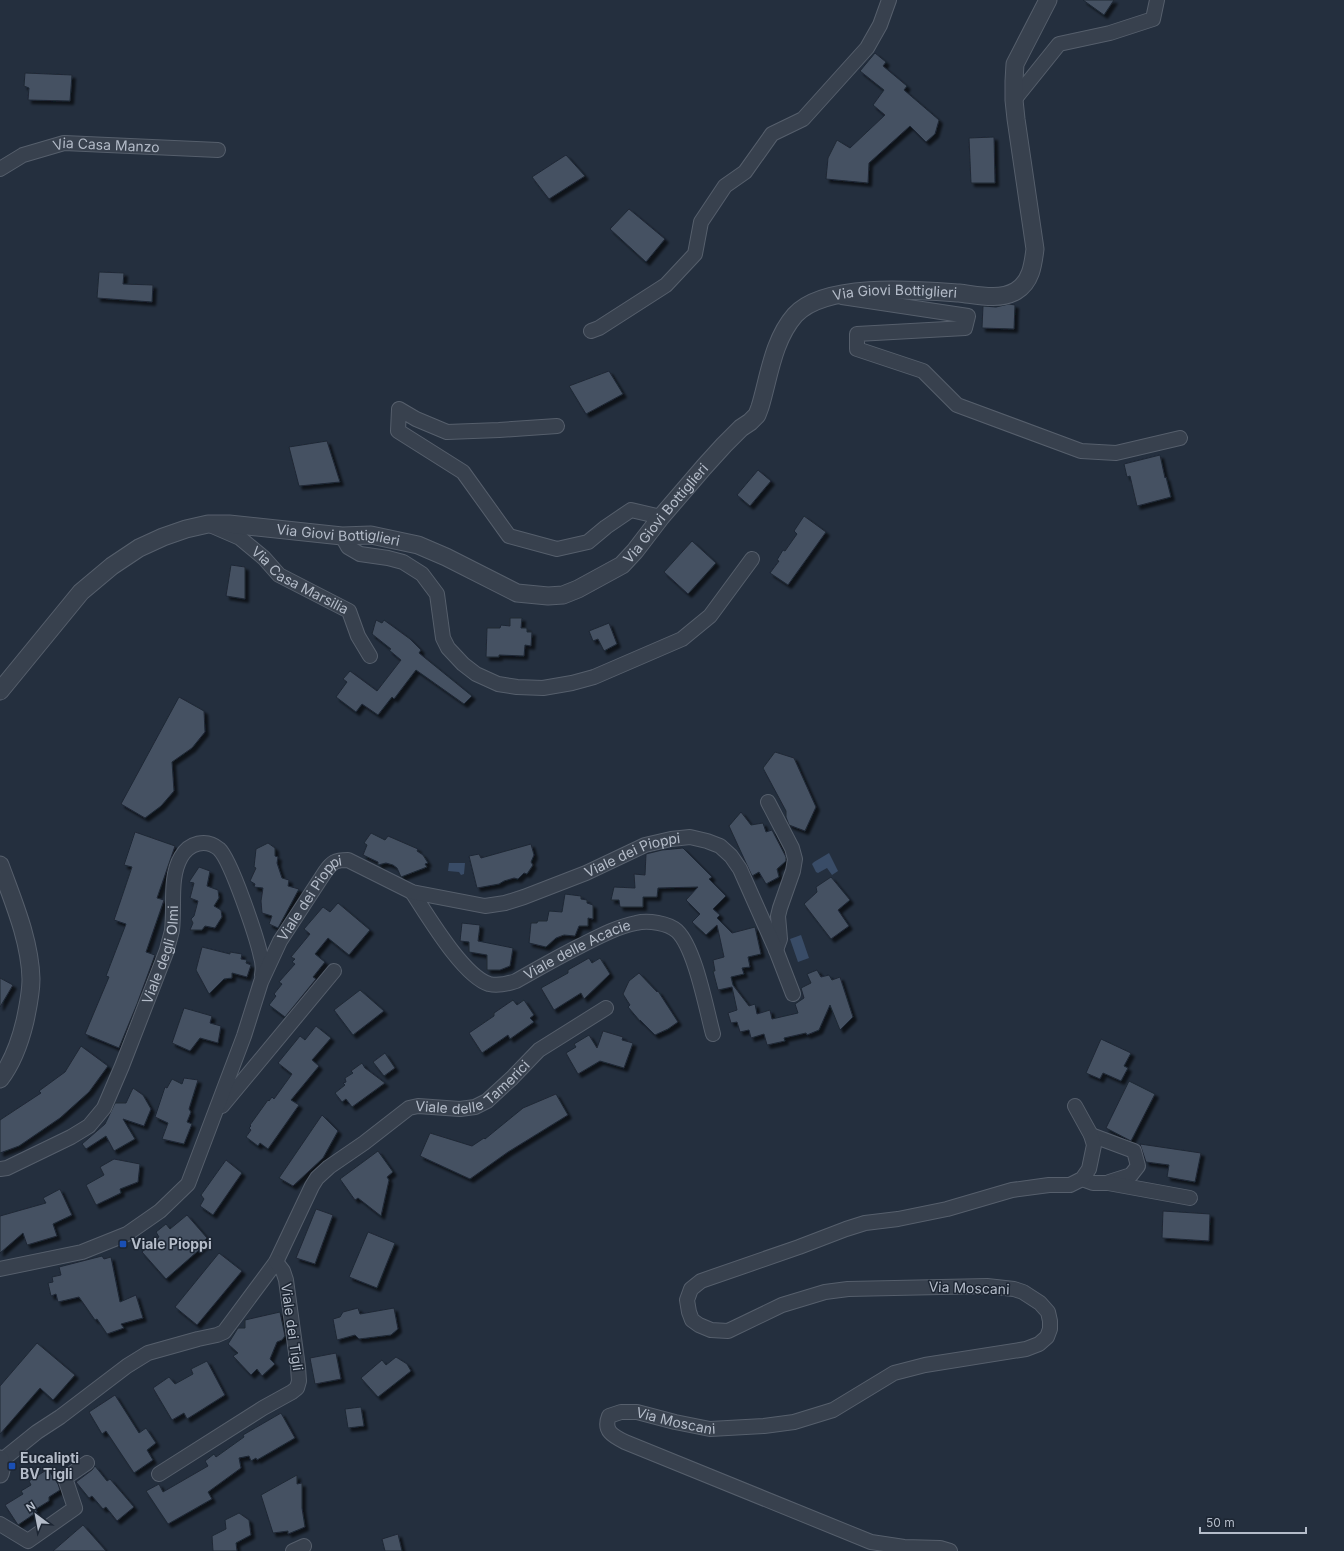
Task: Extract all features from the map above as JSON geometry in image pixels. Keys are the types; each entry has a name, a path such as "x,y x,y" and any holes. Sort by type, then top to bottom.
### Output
{"street":[{"path":"591,331 599,328 666,285 695,254 701,222 725,186 745,172 772,134 802,119 867,48 880,25 889,0"},
{"name":"Via Giovi Bottiglieri","path":"0,691 81,592 112,566 139,548 163,537 186,529 208,524 229,524 342,536 371,535 418,545 446,557 517,593 533,596 563,595 578,589 622,565 635,551 661,517 724,445 756,415 760,408 776,351 784,330 796,315 807,305 819,299 833,296 893,289 996,296 1008,295 1022,287 1028,280 1035,249 1014,100 1015,64 1048,0"},
{"path":"1014,100 1059,44 1110,33 1153,19 1157,0"},
{"name":"Via Casa Manzo","path":"0,169 23,155 64,143 218,150"},
{"path":"833,296 968,316 965,328 857,334 857,349 922,371 957,405 1081,451 1116,453 1180,438"},
{"path":"557,426 447,432 416,419 399,409 398,431 463,472 509,536 557,549 588,542 606,527 631,510 661,517"},
{"name":"Via Casa Marsilia","path":"208,524 240,538 264,558 279,575 349,611 358,636 370,656"},
{"path":"342,536 348,547 360,554 403,562 422,574 437,594 443,638 448,648 463,664 476,674 498,684 517,687 544,688 594,677 682,640 710,616 752,559"},
{"path":"768,802 792,848 795,859 793,871 778,916 780,939 776,950"},
{"name":"Viale dei Pioppi","path":"0,1269 82,1252 127,1234 160,1211 188,1184 216,1114 244,1036 261,982 280,941 324,872 338,860 348,860 412,892 485,906 505,903 586,874 645,846 671,839 690,837 707,841 720,846 731,856 740,869 776,950 793,994"},
{"name":"Viale degli Olmi","path":"0,1169 7,1168 71,1137 89,1126 104,1108 167,950 172,930 174,877 177,865 186,849 194,844 210,844 219,849 231,868 262,958 263,970 261,982"},
{"path":"0,865 23,930 29,957 31,980 22,1036 14,1058 0,1079"},
{"name":"Viale delle Acacie","path":"412,892 462,964 479,980 489,984 501,985 516,981 606,933 637,922 649,922 668,926 676,930 690,952 712,1034"},
{"path":"216,1114 334,971"},
{"name":"Viale delle Tamerici","path":"276,1262 312,1186 329,1167 364,1143 409,1108 418,1106 460,1109 474,1107 487,1101 539,1050 606,1008"},
{"path":"1075,1106 1091,1135 1094,1145 1089,1169 1082,1179 1093,1183 1108,1183 1190,1198"},
{"path":"1091,1135 1134,1151 1138,1166 1132,1175 1108,1183"},
{"name":"Via Moscani","path":"950,1551 940,1548 904,1547 871,1542 625,1442 614,1437 608,1430 606,1423 609,1416 628,1411 710,1429 764,1426 794,1422 833,1410 894,1373 925,1365 1026,1349 1039,1344 1046,1337 1050,1329 1048,1312 1032,1297 1014,1289 987,1286 848,1289 818,1294 782,1305 728,1331 711,1330 692,1320 687,1300 691,1289 701,1281 799,1247 846,1228 865,1223 898,1219 947,1209 1012,1190 1049,1185 1070,1185 1082,1179"},
{"name":"Viale dei Tigli","path":"0,1465 37,1432 127,1366 148,1353 224,1332 276,1262 283,1271 286,1280 298,1367 299,1381 297,1388 159,1474"},
{"path":"0,1524 28,1541 75,1508 65,1478 87,1463"}],"water":[{"path":"829,853 838,871 832,875 827,868 818,873 816,872 812,864"},
{"path":"449,863 465,863 464,874 461,875 459,872 448,871"},
{"path":"801,935 809,958 798,962 790,939"}],"building":[{"path":"1083,0 1114,0 1104,15"},
{"path":"875,53 886,62 883,66 907,86 904,90 939,120 935,134 926,142 910,126 869,163 868,183 826,179 828,158 837,140 850,148 885,115 873,105 884,90 860,71"},
{"path":"25,73 72,75 70,101 28,100 29,88 24,86"},
{"path":"994,137 995,183 971,183 969,138"},
{"path":"566,155 585,176 549,199 532,177"},
{"path":"629,209 665,239 646,262 610,229"},
{"path":"99,272 124,273 123,284 153,285 152,302 97,298"},
{"path":"1009,304 1015,305 1014,329 982,328 983,306 996,307"},
{"path":"609,371 623,394 586,414 569,386"},
{"path":"327,441 340,482 299,486 289,447"},
{"path":"1160,455 1171,497 1137,506 1130,476 1127,477 1124,464"},
{"path":"758,470 771,481 750,506 737,495"},
{"path":"804,516 826,532 788,585 770,573 779,561 777,560 783,550 785,551 797,534 794,531"},
{"path":"692,541 716,563 688,594 664,572"},
{"path":"231,565 245,567 245,599 226,596"},
{"path":"510,618 522,618 521,628 527,628 527,632 532,632 531,646 525,645 524,656 499,655 499,657 486,657 487,628 500,628 501,625 510,626"},
{"path":"376,620 382,623 384,620 410,639 421,650 419,653 472,696 464,704 416,670 394,699 392,697 378,715 362,704 356,712 336,697 347,682 343,679 350,671 377,691 401,660 389,650 391,649 372,634"},
{"path":"609,623 617,644 604,651 598,639 593,641 589,631"},
{"path":"179,697 204,711 205,732 192,748 172,762 174,791 161,806 145,818 121,804"},
{"path":"775,752 794,758 816,807 805,831 789,825 786,817 786,811 763,768"},
{"path":"741,812 751,825 763,823 766,832 772,830 786,857 786,861 777,869 779,877 766,884 759,872 752,876 729,826"},
{"path":"135,832 175,846 157,898 164,900 146,952 155,955 119,1048 85,1034 109,977 106,976 126,924 114,920 132,867 124,865"},
{"path":"371,833 385,840 388,836 418,849 417,851 423,855 428,863 425,864 427,867 401,877 397,868 393,865 386,863 378,865 378,862 363,855 367,845 364,843"},
{"path":"268,843 275,848 275,856 278,857 277,863 282,878 289,880 288,886 299,889 278,928 269,924 272,916 262,913 261,901 263,888 254,887 255,884 250,881 256,868 254,867 256,849"},
{"path":"531,844 534,855 531,862 533,865 527,874 524,873 518,879 514,878 499,884 477,888 469,856 479,854 481,858"},
{"path":"683,848 712,877 709,879 726,896 713,909 720,915 717,918 732,933 755,927 761,954 748,957 750,967 742,968 744,974 731,977 733,985 749,1006 755,1004 757,1014 770,1010 772,1019 798,1013 795,1004 804,998 801,988 811,983 807,974 817,970 821,977 829,975 832,980 840,977 853,1017 840,1030 830,1005 819,1030 807,1035 806,1033 784,1038 785,1041 767,1045 764,1034 751,1038 749,1030 740,1032 737,1022 731,1023 728,1013 737,1010 732,987 718,990 713,971 715,971 713,960 724,957 717,925 706,935 692,922 700,914 686,900 698,887 658,888 657,897 643,897 643,907 620,907 619,900 611,900 614,887 635,888 634,874 645,875 646,854 662,850"},
{"path":"199,867 210,871 207,886 218,890 219,898 214,906 221,910 222,917 215,928 205,926 202,930 190,930 193,923 191,919 194,916 198,901 190,898 194,883 189,882"},
{"path":"831,877 850,900 838,910 849,926 831,939 804,904 817,892 816,887"},
{"path":"565,894 581,896 581,899 587,900 587,903 593,905 593,919 588,918 588,926 579,926 575,936 564,935 556,938 546,947 529,943 531,923 547,921 549,911 562,912"},
{"path":"338,903 370,930 349,955 328,938 315,954 325,962 313,977 316,979 285,1017 269,1005 276,996 274,994 282,984 279,982 295,964 292,962 295,959 291,957 310,934 304,929 323,907 330,912"},
{"path":"462,923 480,925 478,941 513,948 510,966 500,970 487,970 487,955 469,952 469,942 460,941"},
{"path":"202,947 230,954 230,952 242,954 241,959 247,960 246,963 251,965 247,977 232,973 232,978 224,979 209,994 196,970"},
{"path":"589,958 592,963 600,958 610,974 584,999 581,993 554,1010 541,988 568,973 568,970"},
{"path":"639,973 657,992 658,991 678,1022 655,1035 628,1007 630,1005 623,994 629,981"},
{"path":"0,978 13,985 0,1007"},
{"path":"360,990 384,1011 353,1035 334,1010"},
{"path":"513,1000 517,1005 524,1000 534,1015 530,1018 534,1022 510,1039 508,1035 482,1053 469,1033 494,1016 494,1013"},
{"path":"184,1008 212,1016 210,1023 221,1026 218,1043 200,1038 190,1051 172,1043"},
{"path":"316,1026 331,1038 312,1060 319,1066 291,1100 299,1105 268,1149 260,1143 258,1146 246,1137 251,1130 249,1128 251,1126 250,1125 268,1100 269,1101 272,1097 274,1099 292,1074 278,1063 300,1036 305,1040"},
{"path":"603,1031 623,1037 622,1040 633,1043 624,1068 600,1061 578,1074 566,1053 576,1047 574,1044 589,1035 597,1048"},
{"path":"1101,1039 1131,1053 1124,1066 1128,1068 1121,1081 1103,1073 1100,1079 1086,1073"},
{"path":"81,1046 108,1066 89,1092 60,1118 19,1146 0,1153 0,1120 41,1093 39,1091 65,1072"},
{"path":"385,1053 395,1068 384,1076 373,1062"},
{"path":"362,1063 365,1068 385,1083 352,1107 346,1099 342,1102 335,1093 345,1085 343,1083 346,1082 345,1078 353,1073 351,1071"},
{"path":"184,1078 198,1080 189,1109 191,1112 187,1122 192,1124 184,1144 162,1139 168,1123 155,1117 165,1087 167,1088 172,1079 182,1084"},
{"path":"1129,1081 1155,1094 1131,1141 1106,1128"},
{"path":"133,1088 143,1095 151,1109 144,1126 123,1119 135,1139 114,1151 106,1136 86,1149 82,1144 105,1124 115,1103 126,1103"},
{"path":"556,1094 568,1115 508,1152 470,1179 420,1156 430,1133 472,1146 484,1138 485,1139 523,1108"},
{"path":"322,1115 338,1131 323,1158 293,1186 279,1178"},
{"path":"1140,1144 1201,1153 1195,1182 1167,1177 1169,1165 1146,1162"},
{"path":"378,1151 393,1172 387,1177 389,1180 381,1216 358,1198 355,1200 340,1179"},
{"path":"114,1159 140,1164 138,1182 120,1189 121,1193 96,1205 86,1185 104,1175 100,1167"},
{"path":"226,1160 242,1173 213,1215 200,1206 204,1199 201,1195"},
{"path":"60,1189 72,1215 53,1224 57,1236 27,1245 23,1233 0,1253 0,1216 46,1203 43,1198"},
{"path":"316,1209 333,1215 315,1264 296,1258"},
{"path":"1163,1211 1210,1214 1209,1241 1162,1238"},
{"path":"187,1215 207,1238 204,1241 207,1243 166,1279 142,1252 159,1237 156,1232 166,1224 170,1229"},
{"path":"368,1232 395,1243 377,1288 349,1277"},
{"path":"219,1253 242,1271 197,1325 175,1307"},
{"path":"102,1256 104,1259 111,1257 120,1302 136,1295 143,1318 121,1324 124,1328 107,1334 79,1297 58,1302 56,1294 51,1296 48,1283 53,1282 52,1277 61,1275 59,1267"},
{"path":"358,1308 360,1314 394,1308 398,1329 391,1335 359,1339 355,1335 337,1340 333,1319 340,1317 343,1312"},
{"path":"280,1312 285,1336 282,1340 277,1342 270,1359 275,1364 262,1376 257,1369 251,1375 233,1356 238,1353 228,1344 238,1328 245,1328 245,1320"},
{"path":"37,1343 75,1375 53,1400 40,1388 0,1434 0,1386"},
{"path":"336,1353 341,1379 315,1384 310,1358"},
{"path":"396,1357 407,1364 411,1371 378,1397 361,1378 382,1360 386,1365"},
{"path":"207,1361 225,1395 187,1419 184,1413 172,1420 153,1388 169,1377 175,1384 193,1374 191,1369"},
{"path":"115,1395 139,1433 146,1428 156,1443 147,1450 153,1460 134,1473 106,1431 102,1434 89,1412"},
{"path":"361,1407 364,1426 348,1428 345,1409"},
{"path":"281,1413 295,1438 257,1460 256,1458 251,1461 249,1456 239,1458 241,1468 208,1492 212,1499 168,1524 146,1491 159,1484 163,1492 208,1466 205,1461 214,1454 216,1457 244,1437 243,1435"},
{"path":"95,1466 107,1481 110,1479 134,1507 117,1521 106,1507 103,1509 92,1496 89,1498 76,1482"},
{"path":"48,1469 58,1484 60,1490 49,1497 49,1501 36,1509 37,1512 18,1525 5,1505 23,1494 21,1491 31,1485 29,1481"},
{"path":"297,1475 297,1484 302,1483 302,1508 305,1527 288,1534 288,1531 273,1533 261,1495"},
{"path":"239,1513 249,1520 251,1535 236,1543 237,1551 213,1551 212,1536 226,1529 225,1520"},
{"path":"83,1525 106,1551 53,1551"},
{"path":"398,1534 402,1551 385,1551 382,1539"}],"place":[{"name":"Viale Pioppi","path":"123,1244"},
{"name":"Eucalipti BV Tigli","path":"12,1466"}]}
